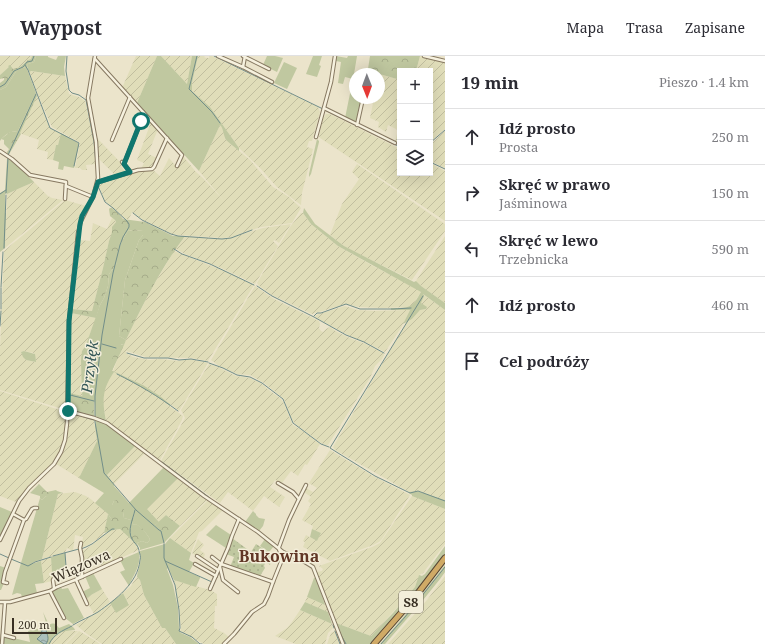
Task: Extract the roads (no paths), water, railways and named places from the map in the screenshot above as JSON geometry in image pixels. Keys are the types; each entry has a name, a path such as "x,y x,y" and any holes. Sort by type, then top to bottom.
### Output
{"highway":[{"name":"S8","path":"374,644 415,597 445,558"},
{"name":"S8","path":"378,644 411,607 445,563"}],"street":[{"path":"218,56 272,82"},
{"path":"243,67 244,56 269,69"},
{"path":"316,137 324,109 335,56"},
{"path":"424,56 445,61"},
{"path":"95,57 182,155 177,166"},
{"path":"0,539 19,501 29,488 56,461 61,452 66,433 68,411 70,309 79,228 82,216 93,197 98,174 97,148 88,98 95,57"},
{"path":"112,140 130,97"},
{"path":"357,125 362,104"},
{"path":"324,109 395,143"},
{"path":"130,172 123,163 141,121 143,112"},
{"path":"97,184 130,172 152,169 167,138"},
{"path":"0,151 12,159 30,175 65,181 65,199"},
{"path":"66,186 93,197"},
{"path":"68,411 95,418 107,423 204,496 258,532 279,549 285,553 300,558 313,567 343,644"},
{"path":"278,483 293,492 299,499"},
{"path":"282,557 279,549 289,520 306,485"},
{"path":"3,582 5,572 24,520 32,509 37,508"},
{"path":"13,514 24,520"},
{"path":"210,589 239,519"},
{"path":"81,543 82,577"},
{"path":"224,644 252,612 264,604 282,557 285,553"},
{"path":"196,556 220,566 273,582"},
{"path":"212,557 220,566 223,580 238,592"},
{"name":"Wiązowa","path":"50,591 121,559"},
{"path":"195,564 216,576"},
{"path":"0,574 5,575"},
{"path":"54,578 54,588"},
{"path":"76,580 87,604"},
{"path":"0,602 5,603 50,591 64,618"},
{"path":"2,644 5,603"},
{"path":"3,635 14,638"}],"water":[{"path":"46,629 48,640 46,644 44,644 37,639 41,635 42,630"}],"waterway":[{"path":"0,87 5,84 14,71 23,67 27,62 32,61 34,56"},
{"name":"Przyłęk","path":"67,56 66,71 69,90 86,100 94,142 96,163"},
{"path":"197,56 189,89 212,112 220,123"},
{"path":"214,56 323,109"},
{"path":"25,65 50,128 79,143 74,166"},
{"path":"8,155 36,94"},
{"path":"325,110 397,146"},
{"path":"433,140 445,130"},
{"path":"6,193 8,158"},
{"path":"433,163 445,169"},
{"name":"Przyłęk","path":"98,186 105,202 129,224 120,245 113,273 102,335 95,396 95,422 104,473 136,510 161,531 164,543"},
{"path":"0,194 6,190"},
{"path":"4,248 6,195"},
{"path":"133,213 142,220 178,236 222,239 231,238 252,230"},
{"path":"174,249 182,254 210,264 254,285"},
{"path":"1,287 3,252"},
{"path":"257,286 272,296 384,353"},
{"path":"1,288 1,309"},
{"path":"423,296 330,448 375,476 410,493 418,491 445,501"},
{"path":"314,316 317,313 346,304 360,309 411,308"},
{"path":"0,326 1,311"},
{"path":"102,344 116,348"},
{"path":"127,353 144,358 168,358 179,360 191,359 208,362"},
{"path":"209,363 237,375 250,377 262,383 283,399 293,423 321,444 329,447"},
{"path":"117,374 163,400 178,411"},
{"path":"94,401 70,395 69,409 106,421"},
{"path":"71,413 94,420"},
{"path":"118,430 160,461"},
{"path":"162,462 210,498"},
{"name":"Przyłęk","path":"135,510 130,532 132,539 139,550"},
{"path":"81,549 92,544 114,529"},
{"path":"164,544 164,558 175,585 179,610 179,631 202,644"},
{"path":"53,556 79,549"},
{"name":"Przyłęk","path":"73,625 98,612 125,590 135,576 138,568 140,558 139,551"},
{"path":"65,553 66,566"},
{"path":"0,554 9,558"},
{"path":"11,559 28,566 51,557"},
{"path":"165,561 212,582"},
{"path":"381,644 445,567"},
{"name":"Przyłęk","path":"49,644 56,635 72,626"},
{"path":"335,631 340,644"},
{"path":"340,633 346,644"},
{"path":"370,644 379,635"}],"district":[{"name":"Bukowina","path":"279,556"}]}
